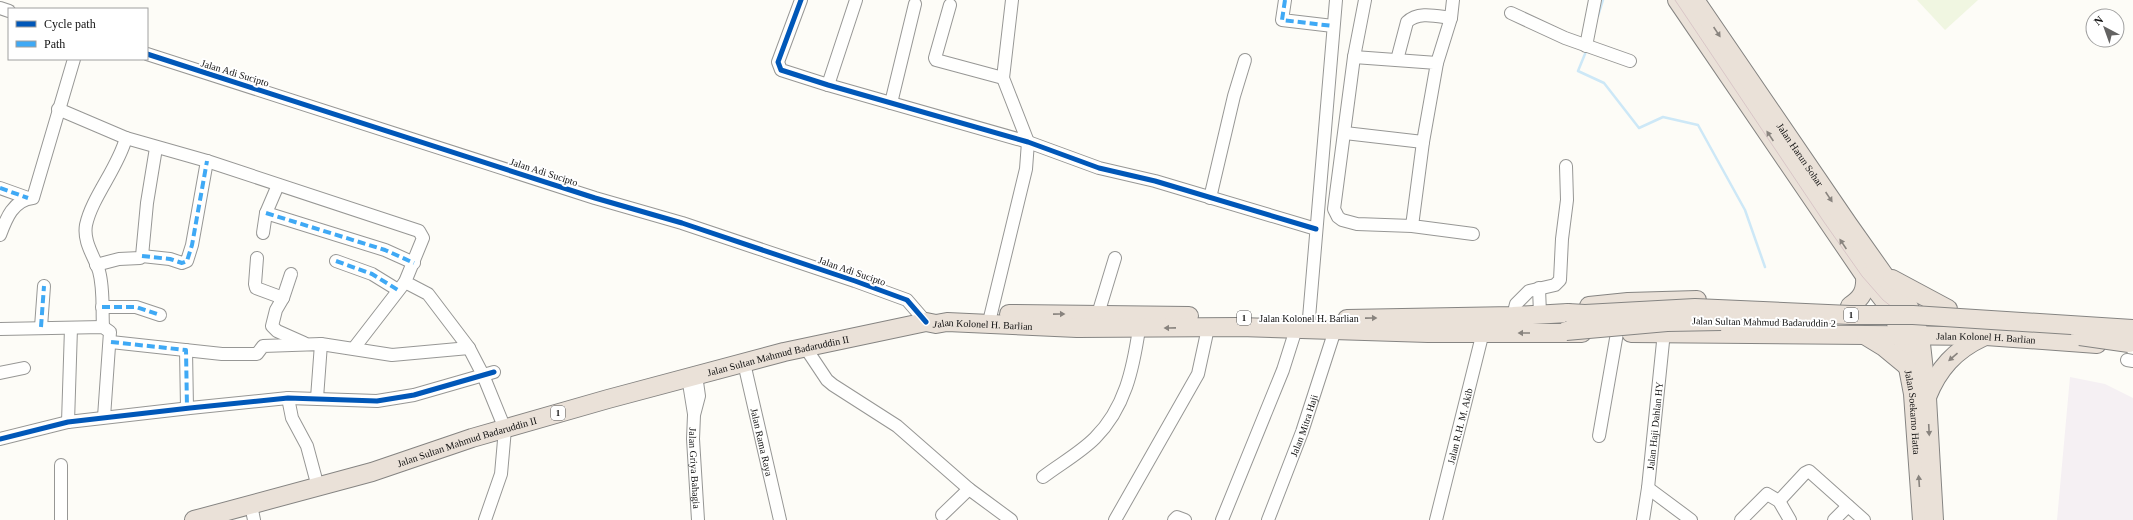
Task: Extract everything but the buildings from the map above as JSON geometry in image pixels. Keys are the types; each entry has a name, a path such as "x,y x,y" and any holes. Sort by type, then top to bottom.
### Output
{"highway":[{"name":"Jalan Harun Sohar","path":"1677,0 1865,276 1900,310"},
{"name":"Jalan Harun Sohar","path":"1694,0 1884,275 1902,296 1900,310"},
{"path":"1884,275 1948,309 1941,315 1940,320 1942,331 1946,336"},
{"path":"1839,334 1843,325 1843,306 1862,294 1866,287 1865,276"},
{"name":"1","path":"1567,313 1583,307 1669,300 1843,306 1900,310 1948,309 2114,320 2133,325"},
{"name":"Jalan Sultan Mahmud Badaruddin 2","path":"1567,313 1585,314 1695,308 1850,315 1913,315 2131,347"},
{"name":"Jalan Soekarno Hatta","path":"1900,310 1920,335 1927,398 1934,520"},
{"name":"Jalan Soekarno Hatta","path":"1900,310 1902,336 1913,394 1922,520"},
{"name":"Jalan Kolonel H. Barlian","path":"926,322 936,313 946,311 990,320 1027,320 1139,329 1208,328 1567,313"},
{"name":"Jalan Kolonel H. Barlian","path":"1027,320 1098,314 1302,324 1334,330 1428,333 1564,331"},
{"name":"Jalan Sultan Mahmud Badaruddin 2","path":"1564,331 1688,321 1867,324 2075,336 2131,347"},
{"name":"Jalan Sultan Mahmud Badaruddin II","path":"194,520 253,512 318,487 372,472 505,429 692,376 805,348 926,322"},
{"name":"1","path":"1564,331 1617,333 1664,332 1839,334"},
{"name":"Jalan Kolonel H. Barlian","path":"1839,334 1986,336 2131,347"},
{"path":"1864,335 1884,347 1907,366"},
{"path":"1927,398 1933,382 1949,359 1966,346 1986,336"}],"street":[{"path":"801,0 778,62 778,66 781,70 828,85 1028,142 1100,168 1316,229"},
{"path":"828,85 856,0"},
{"path":"990,320 1026,169 1028,142 1003,78 1012,0"},
{"path":"1285,0 1282,20 1333,26"},
{"path":"1222,520 1302,324 1316,229 1336,0"},
{"path":"1365,0 1354,57 1334,209 1338,217 1342,220 1357,224 1412,226 1472,234"},
{"path":"1412,226 1423,142 1438,63 1451,18 1453,0"},
{"path":"1587,46 1595,0"},
{"path":"891,103 915,4"},
{"path":"950,5 934,58 936,60 1003,78"},
{"path":"1511,13 1564,38 1630,61"},
{"path":"1397,60 1407,22 1411,18 1420,15 1451,18"},
{"name":"Jalan Adi Sucipto","path":"148,54 602,200 682,223 833,274 907,300 926,322"},
{"path":"1354,57 1438,63"},
{"path":"0,235 9,213 35,200 58,109 74,60"},
{"path":"1210,198 1244,60"},
{"path":"58,109 126,138 156,148 207,161 419,231 423,238 414,263 401,286 354,348"},
{"path":"1345,133 1423,142"},
{"path":"103,327 99,272 88,245 86,226 91,211 123,150 126,138"},
{"path":"142,256 147,203 156,148"},
{"path":"96,265 119,259 140,258 142,256 170,259 182,264 187,261 192,244 207,161"},
{"path":"1513,316 1518,301 1529,291 1555,285 1560,280 1562,238 1567,200 1566,166"},
{"path":"263,233 266,213 278,185"},
{"path":"0,188 35,200"},
{"path":"266,213 385,250 414,263"},
{"path":"257,258 256,288 283,298"},
{"path":"1098,314 1115,258"},
{"path":"336,261 401,286 428,294 488,373 505,429 501,474 484,520"},
{"path":"291,274 283,298 276,310 272,326 277,331 304,343"},
{"path":"41,327 44,286"},
{"path":"1539,288 1540,314"},
{"path":"102,307 136,307 160,315"},
{"path":"0,329 41,327 103,327 110,332 111,342 107,364 104,417"},
{"path":"68,422 71,328"},
{"path":"1115,520 1198,374 1208,328"},
{"path":"1043,477 1095,438 1114,416 1122,400 1131,373 1139,329"},
{"name":"Jalan Mitra Haji","path":"1268,520 1302,432 1334,330"},
{"name":"Jalan R.H. M. Akib","path":"1436,520 1483,332"},
{"name":"Jalan Haji Dahlan HY","path":"1643,520 1648,488 1664,332"},
{"path":"1600,436 1617,333"},
{"path":"111,342 222,354 254,354 259,352 263,346 294,346 304,343 354,348 392,355 469,348"},
{"path":"317,398 321,344"},
{"path":"805,348 827,380 897,426 969,489 1011,520"},
{"path":"186,350 187,408"},
{"name":"Jalan Rama Raya","path":"744,363 780,520"},
{"path":"0,373 24,368"},
{"path":"0,439 68,422 187,408 288,398 377,401 414,395 488,373"},
{"name":"Jalan Griya Bahagia","path":"692,376 700,396 694,415 693,439 698,520"},
{"path":"288,398 292,418 307,446 318,487"},
{"path":"61,465 62,520"},
{"path":"1779,501 1805,473 1809,471 1864,520"},
{"path":"1648,488 1691,520"},
{"path":"942,515 969,489"},
{"path":"1741,520 1767,494 1779,501 1790,520"},
{"path":"1834,520 1848,506"},
{"path":"1174,520 1177,517 1184,520"}],"shaded area":[{"path":"2070,377 2105,384 2133,398 2133,520 2057,520"}],"green space":[{"path":"1917,0 1978,0 1945,30"}],"waterway":[{"path":"1598,16 1603,0"},
{"path":"1587,49 1578,71 1604,83 1639,128 1663,117 1698,125 1745,210 1765,267"}],"tram line":[{"path":"1675,0 1862,276 1883,300 1892,307 1916,319 1943,325 2133,337"}],"marked path":[{"path":"1285,0 1282,20 1333,26"},
{"path":"142,256 170,259 182,263 187,261 192,245 207,161"},
{"path":"0,188 28,198"},
{"path":"266,213 385,250 414,263"},
{"path":"336,261 372,274 398,290"},
{"path":"41,327 44,286"},
{"path":"102,307 136,307 160,315"},
{"path":"111,342 186,350 187,408"}],"cycle path":[{"path":"801,0 778,62 781,70 828,85 1028,142 1099,168 1155,181 1316,229"},
{"path":"148,54 595,198 682,223 855,281 907,300 926,322"},
{"path":"0,439 68,422 288,398 377,401 414,395 494,372"}]}
